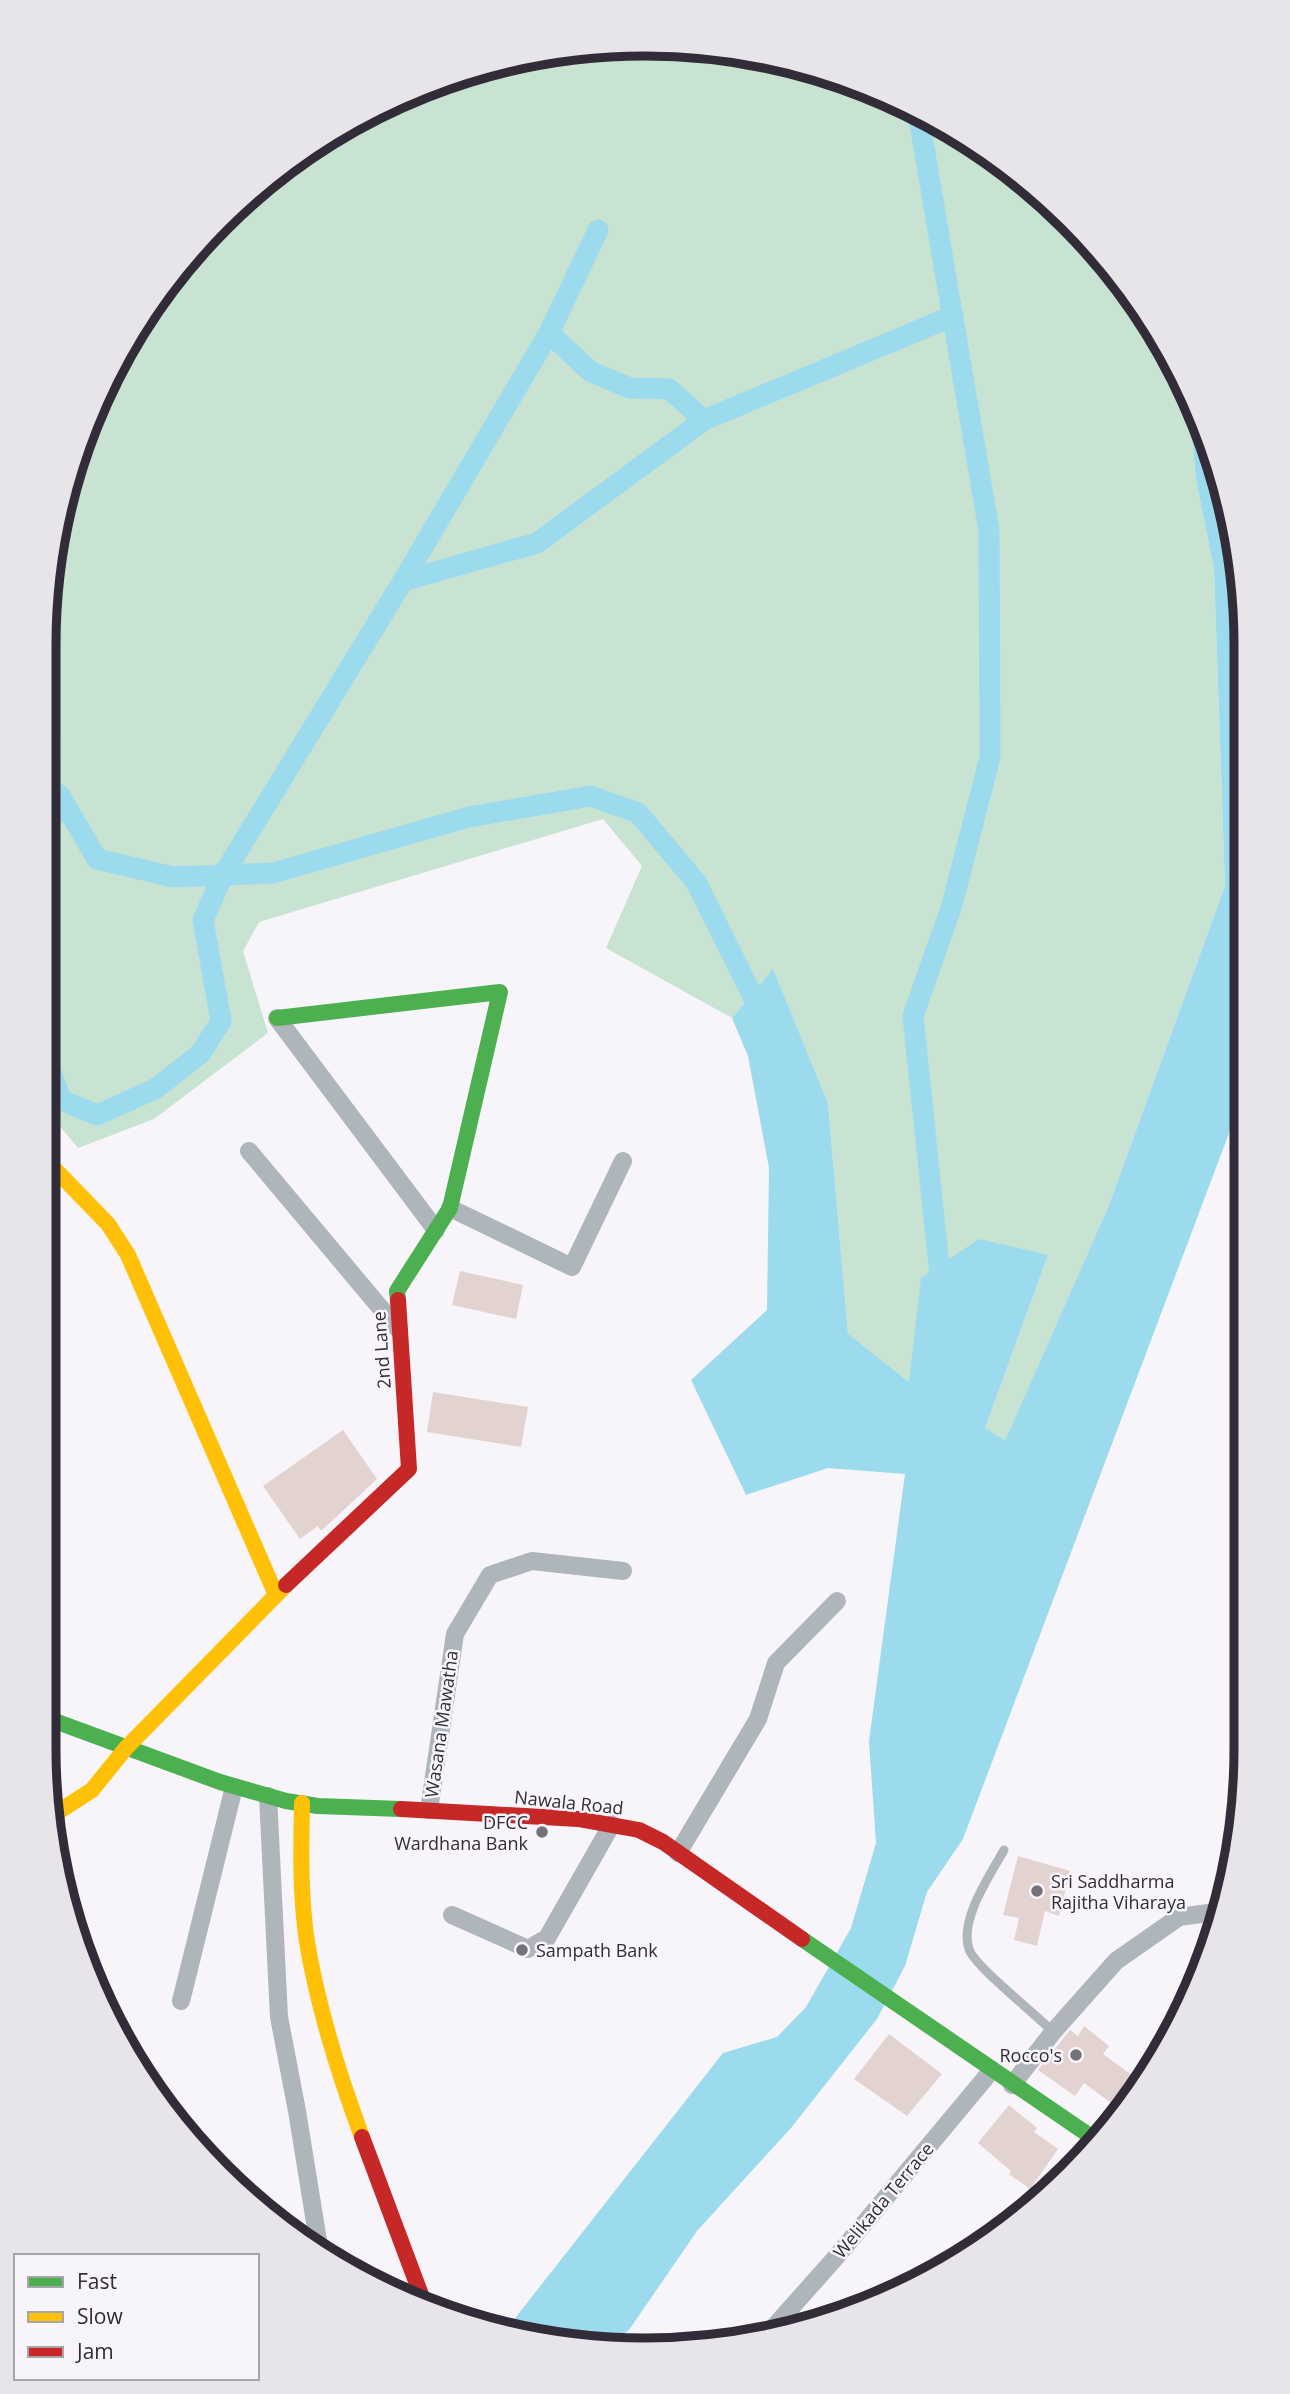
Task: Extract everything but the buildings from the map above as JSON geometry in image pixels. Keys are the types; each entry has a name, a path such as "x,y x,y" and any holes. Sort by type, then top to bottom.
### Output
{"street":[{"name":"2nd Lane","path":"59,1811 92,1790 126,1748 276,1595 409,1469 397,1291 450,1208 500,992 277,1018"},
{"path":"277,1018 436,1230"},
{"path":"249,1151 399,1330"},
{"path":"450,1208 572,1267 623,1161"},
{"path":"56,1170 108,1224 128,1255 276,1595"},
{"name":"Wasana Mawatha","path":"429,1810 455,1634 490,1574 532,1561 623,1571"},
{"path":"678,1853 758,1719 776,1663 837,1601"},
{"name":"Nawala Road","path":"56,1722 234,1787 302,1803 578,1819 639,1830 663,1842 916,2019 1089,2136"},
{"path":"181,2001 234,1787"},
{"path":"268,1796 279,2018 318,2239"},
{"path":"302,1803 301,1863 307,1940 321,2007 360,2131 420,2293"},
{"path":"452,1915 528,1949 547,1937 612,1824"},
{"path":"1012,2085 1053,2032 1116,1961 1179,1917 1211,1913"},
{"name":"Welikada Terrace","path":"777,2323 992,2070"}],"lane":[{"path":"1004,1850 977,1898 967,1931 969,1951 982,1967 1053,2032"}],"green space":[{"path":"606,57 684,57 760,67 797,76 834,87 906,117 940,135 1004,178 1033,202 1088,257 1135,318 1173,384 1191,424 1196,480 1214,569 1225,886 1109,1205 1005,1442 985,1428 1048,1255 909,1382 848,1335 828,1103 773,970 732,1018 606,948 642,866 603,819 259,922 243,951 268,1033 154,1119 78,1148 56,1121 56,645 57,606 67,530 87,456 117,384 135,350 178,286 202,257 257,202 318,155 351,135 384,117 456,87 530,67 568,61"}],"water":[{"path":"1191,424 1203,456 1223,530 1233,606 1234,1116 1228,1136 963,1839 927,1892 905,1966 877,2019 791,2128 697,2231 629,2330 619,2337 606,2337 512,2323 723,2053 777,2037 806,2007 851,1928 876,1843 869,1741 905,1474 828,1468 746,1495 691,1380 767,1310 769,1168 748,1056 732,1018 773,969 828,1103 848,1334 909,1382 921,1278 979,1239 1048,1255 985,1428 1005,1441 1109,1205 1225,886 1214,569 1196,480"}],"waterway":[{"path":"920,124 989,531 990,757 952,905 913,1016 942,1295"},
{"path":"403,581 549,333 598,230"},
{"path":"56,1086 61,1100 97,1115 155,1089 200,1054 221,1021 203,920 223,875 403,581 537,543 704,420 953,316"},
{"path":"549,333 591,372 630,388 669,389 704,420"},
{"path":"56,793 97,859 173,877 273,873 469,817 591,796 638,813 696,882 764,1019"},
{"path":"56,807 60,796"}],"traffic: fast":[{"path":"277,1018 500,992 450,1208 397,1291 398,1300"},
{"path":"56,1721 220,1782 286,1801 318,1806 401,1809"},
{"path":"802,1939 1089,2135"}],"traffic: slow":[{"path":"56,1170 108,1224 128,1255 276,1595"},
{"path":"59,1811 92,1790 126,1748 286,1585"},
{"path":"302,1803 302,1890 307,1942 330,2041 362,2137"}],"traffic: jam":[{"path":"286,1585 409,1469 398,1300"},
{"path":"401,1809 578,1819 639,1830 663,1842 802,1939"},
{"path":"362,2137 420,2293"}],"place":[{"name":"DFCC Wardhana Bank","path":"542,1832"},
{"name":"Sri Saddharma Rajitha Viharaya","path":"1037,1891"},
{"name":"Sampath Bank","path":"522,1950"},
{"name":"Rocco's","path":"1076,2055"}]}
